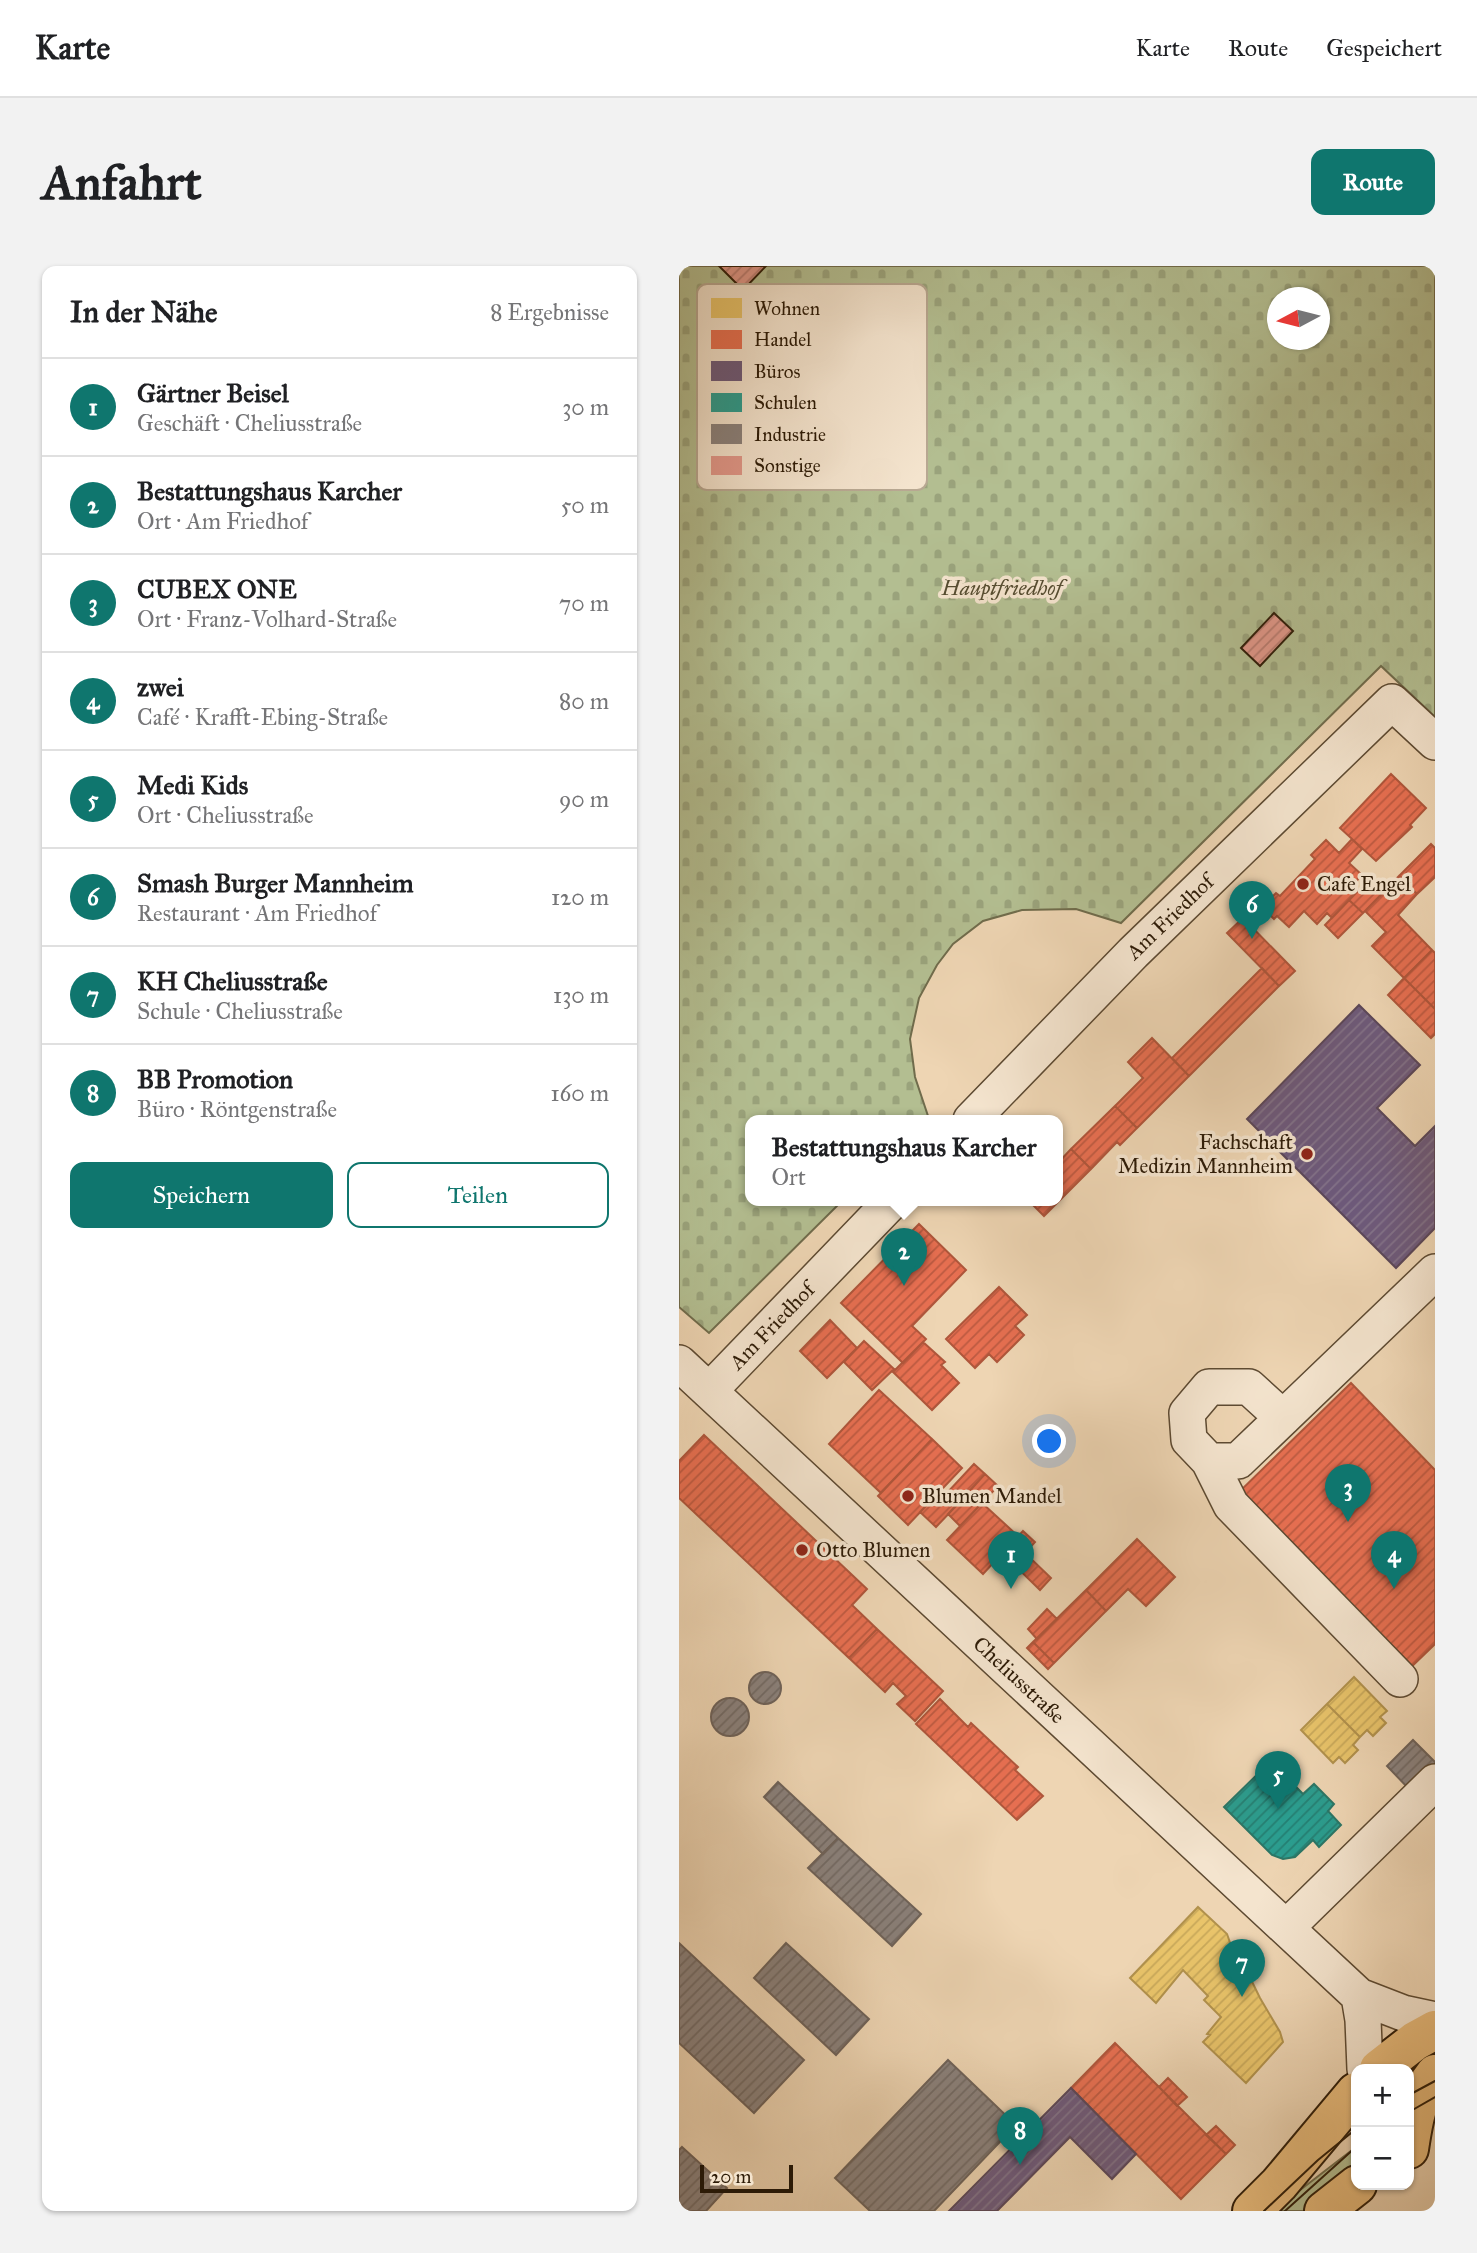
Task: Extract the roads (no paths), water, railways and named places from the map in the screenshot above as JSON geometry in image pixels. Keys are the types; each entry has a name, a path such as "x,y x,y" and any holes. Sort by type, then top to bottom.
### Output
{"main road":[{"path":"1385,2064 1435,2029"},
{"path":"1413,2127 1417,2106 1426,2085 1435,2074"},
{"path":"1252,2211 1279,2184 1351,2098"},
{"path":"1414,2147 1435,2135"},
{"path":"1325,2211 1351,2190"}],"street":[{"name":"Am Friedhof","path":"976,1115 1133,953 1392,702 1435,742"},
{"name":"Am Friedhof","path":"709,1391 887,1206"},
{"path":"1209,1461 1238,1461 1435,1272"},
{"name":"Cheliusstraße","path":"679,1363 1359,1996 1403,2013 1435,2020"},
{"path":"1283,1418 1249,1387 1209,1387 1187,1413 1189,1440 1209,1461 1231,1505 1400,1679"},
{"path":"1286,1928 1435,1782"},
{"path":"1359,1996 1365,2064"}],"tram line":[{"path":"1414,2092 1435,2081"},
{"path":"1414,2109 1435,2097"},
{"path":"1264,2211 1351,2133"},
{"path":"1285,2211 1351,2152"}],"place":[{"name":"Cafe Engel","path":"1303,884"},
{"name":"Smash Burger Mannheim","path":"1252,939"},
{"name":"Fachschaft Medizin Mannheim","path":"1307,1154"},
{"name":"Bestattungshaus Karcher","path":"904,1286"},
{"name":"Blumen Mandel","path":"908,1496"},
{"name":"CUBEX ONE","path":"1348,1522"},
{"name":"Otto Blumen","path":"802,1550"},
{"name":"Gärtner Beisel","path":"1011,1589"},
{"name":"zwei","path":"1394,1589"},
{"name":"Medi Kids","path":"1278,1809"},
{"name":"KH Cheliusstraße","path":"1242,1997"},
{"name":"BB Promotion","path":"1020,2165"}],"park label":[{"name":"Hauptfriedhof","path":"1002,588"}]}
